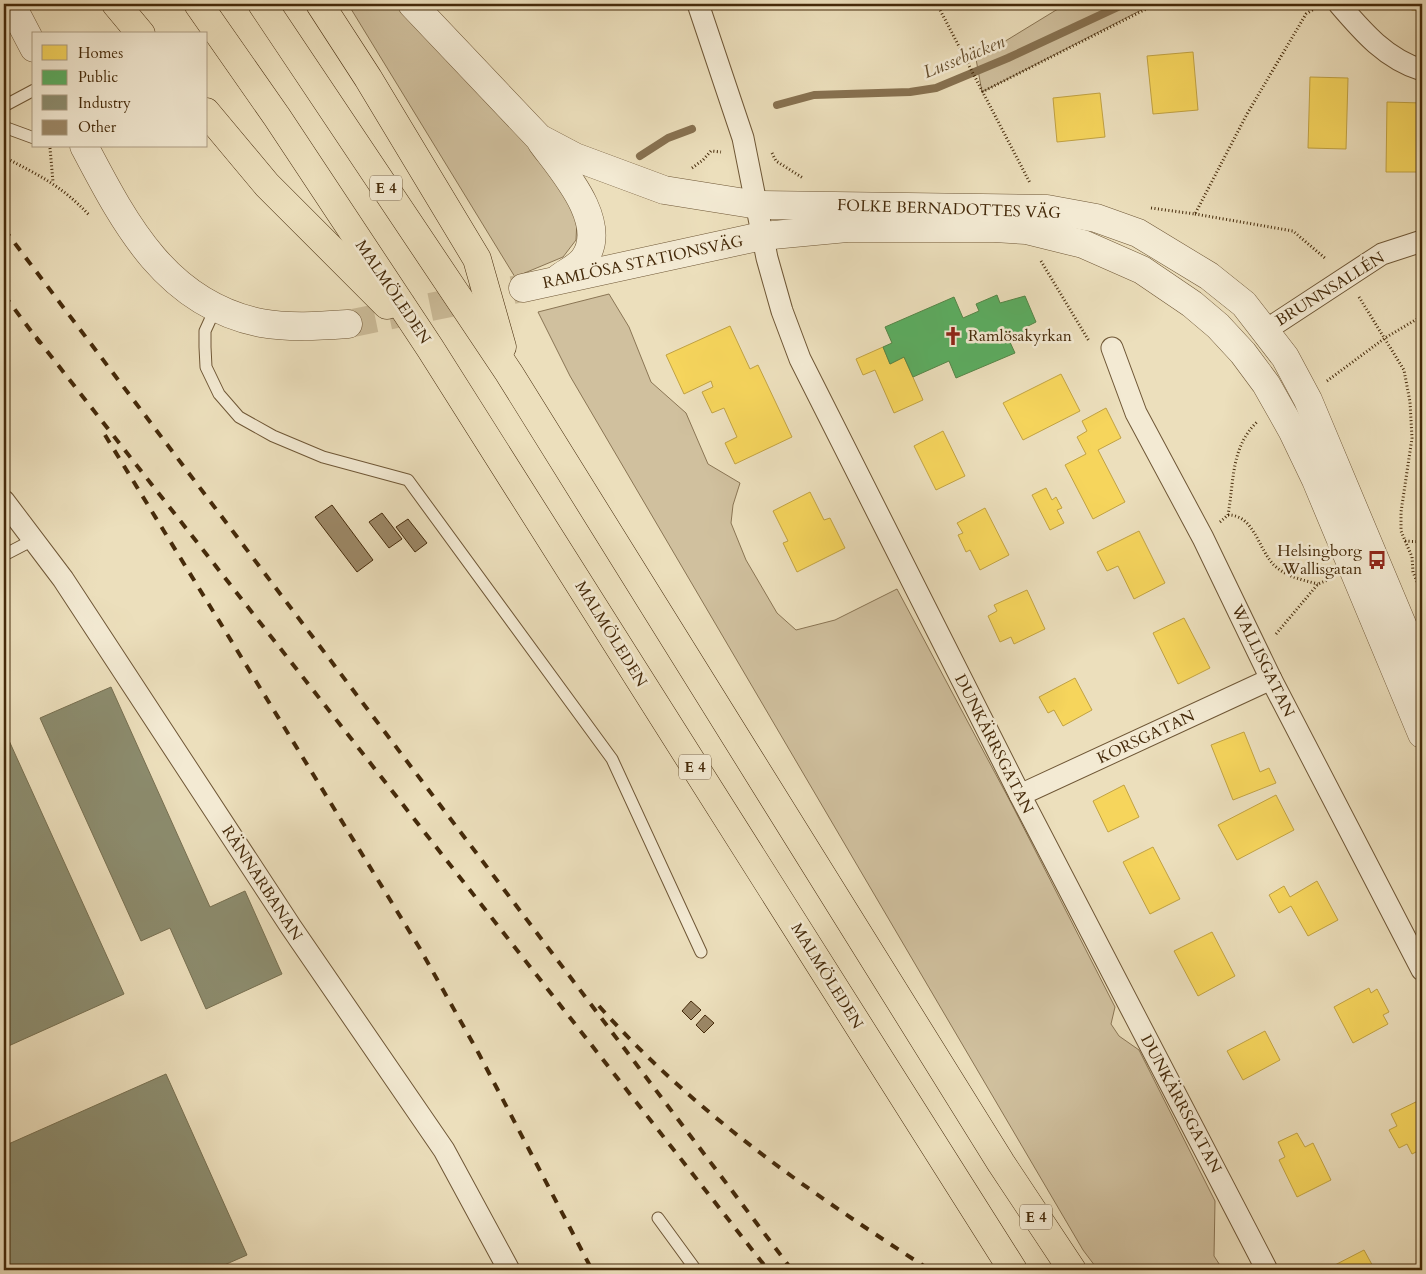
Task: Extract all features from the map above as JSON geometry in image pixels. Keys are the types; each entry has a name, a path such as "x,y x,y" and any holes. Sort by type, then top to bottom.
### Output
{"highway":[{"path":"116,4 139,32"},
{"name":"MALMÖLEDEN","path":"198,4 277,117 430,348 1013,1270"},
{"name":"E 4","path":"262,4 509,373 1001,1163 1072,1270"},
{"path":"320,4 368,78 477,259 509,373"},
{"path":"208,114 267,184 430,348"}],"street":[{"path":"11,4 32,44"},
{"path":"412,4 539,138 576,190 589,219 590,240 584,259 556,280"},
{"name":"DUNKÄRRSGATAN","path":"698,4 743,138 758,204 762,236 782,310 800,359 1020,796 1267,1270"},
{"path":"1339,4 1363,32 1390,56 1406,65 1422,70"},
{"path":"539,138 575,157 664,190 758,204"},
{"path":"80,148 136,239 175,282 192,295 216,307 260,323 294,326 348,324"},
{"name":"FOLKE BERNADOTTES VÄG","path":"758,204 1047,209 1096,218 1138,233 1209,276 1244,304 1285,357 1308,400 1422,672"},
{"name":"FOLKE BERNADOTTES VÄG","path":"762,236 847,228 994,228 1026,230 1063,238 1108,254 1142,270 1192,304 1218,326 1243,353 1266,384 1292,430 1316,480 1422,734"},
{"name":"RAMLÖSA STATIONSVÄG","path":"523,288 762,236"},
{"name":"BRUNNSALLÉN","path":"1266,330 1382,254 1422,241"},
{"name":"WALLISGATAN","path":"1112,348 1136,413 1203,538 1271,678 1422,970"},
{"name":"RÄNNARBANAN","path":"4,502 63,579 291,927 444,1150 509,1270"},
{"name":"KORSGATAN","path":"1020,796 1271,678"}],"lane":[{"path":"4,106 32,91"},
{"path":"4,127 32,137"},
{"path":"216,307 206,330 205,347 206,367 219,394 239,417 273,436 324,456 408,480 612,759 701,952"},
{"path":"4,555 33,540"},
{"path":"658,1218 696,1270"}],"path":[{"path":"937,4 1033,189"},
{"path":"982,92 1156,4"},
{"path":"1195,214 1247,114 1306,14 1322,4"},
{"path":"769,147 776,162"},
{"path":"50,148 53,182"},
{"path":"684,172 703,160 711,151 747,154 776,162 812,183"},
{"path":"1149,208 1195,214 1292,232 1326,259"},
{"path":"1040,259 1090,343 1096,348 1112,348"},
{"path":"1353,289 1404,370 1410,402 1410,454 1401,512 1401,531 1412,557 1413,572 1422,594"},
{"path":"1324,383 1385,338 1422,316"},
{"path":"1203,538 1228,515 1239,446 1247,432 1262,418"},
{"path":"1228,515 1236,515 1245,519 1263,551 1277,568 1299,579 1318,584"},
{"path":"1405,541 1422,542"},
{"path":"1259,654 1318,584 1330,579"}],"shaded area":[{"path":"348,4 399,4 551,170 577,220 576,240 563,257 515,277"},
{"path":"1066,4 1153,4 982,92 976,59"},
{"path":"609,294 629,327 651,382 686,413 708,464 740,483 733,505 731,523 746,560 777,613 796,630 835,620 897,589 1010,801 1115,1007 1111,1024 1119,1036 1139,1050 1215,1201 1214,1256 1223,1270 1098,1270 1083,1250 570,376 538,312"}],"building: Homes":[{"path":"1412,4 1422,4 1422,10 1412,10"},
{"path":"1193,52 1198,110 1153,114 1147,56"},
{"path":"1310,77 1348,78 1346,149 1308,148"},
{"path":"1100,93 1105,137 1057,142 1053,98"},
{"path":"1387,102 1422,103 1422,172 1386,172"},
{"path":"730,326 750,369 758,365 792,437 735,464 725,443 737,437 724,408 712,413 702,392 713,387 711,381 684,394 666,355"},
{"path":"883,347 890,364 904,357 923,400 894,413 875,370 863,375 856,359"},
{"path":"1061,374 1080,411 1023,440 1003,403"},
{"path":"1106,408 1121,438 1098,450 1125,502 1093,519 1065,465 1086,454 1077,437 1087,431 1082,421"},
{"path":"943,431 965,476 936,490 914,446"},
{"path":"1046,488 1052,500 1056,497 1062,508 1057,510 1064,523 1050,530 1032,495"},
{"path":"810,492 824,520 830,518 845,548 797,572 783,543 788,541 773,511"},
{"path":"985,508 1009,555 980,570 970,550 966,552 958,535 963,533 957,523"},
{"path":"1139,531 1165,583 1134,599 1118,566 1107,571 1097,552"},
{"path":"1027,590 1045,629 1014,644 1011,637 1000,642 988,616 997,611 994,605"},
{"path":"1184,618 1210,668 1178,684 1153,633"},
{"path":"1075,678 1092,710 1063,726 1054,710 1048,713 1039,697"},
{"path":"1244,732 1260,772 1269,768 1276,783 1233,800 1211,745"},
{"path":"1124,785 1139,817 1108,832 1093,801"},
{"path":"1276,795 1294,830 1237,860 1218,825"},
{"path":"1153,847 1180,899 1150,914 1123,862"},
{"path":"1317,881 1338,920 1308,936 1291,906 1279,913 1269,895 1284,886 1290,897"},
{"path":"1212,932 1235,976 1198,996 1174,951"},
{"path":"1369,988 1371,993 1377,989 1389,1012 1383,1015 1388,1024 1353,1043 1334,1007"},
{"path":"1265,1031 1280,1060 1243,1080 1227,1051"},
{"path":"1422,1099 1422,1149 1412,1154 1407,1144 1399,1148 1389,1130 1397,1126 1391,1114"},
{"path":"1297,1133 1305,1147 1313,1143 1331,1180 1297,1197 1279,1160 1285,1157 1278,1142"},
{"path":"1364,1250 1375,1270 1332,1270 1331,1267"}],"building: Public":[{"name":"Ramlösakyrkan","path":"997,295 1000,303 1025,296 1036,322 1024,328 1026,332 1009,340 1015,353 956,378 949,361 913,377 904,357 890,364 883,347 892,343 885,327 954,297 963,318 979,311 976,304"}],"building: Industry":[{"path":"111,687 210,907 245,891 282,974 206,1009 170,928 141,941 40,718"},
{"path":"6,734 124,994 4,1048 4,735"},
{"path":"166,1074 247,1255 213,1270 4,1270 4,1146"}],"building: Other":[{"path":"332,505 373,560 357,572 315,517"},
{"path":"382,513 402,539 389,548 369,522"},
{"path":"408,519 427,543 415,552 396,527"},
{"path":"691,1001 701,1010 691,1020 682,1011"},
{"path":"705,1015 714,1023 704,1033 696,1025"}],"waterway":[{"name":"Lussebäcken","path":"777,105 814,95 910,92 936,88 1008,58 1124,4"},
{"name":"Lussebäcken","path":"640,156 668,138 692,129"}],"tunnel":[{"path":"348,324 523,288"}],"railway":[{"path":"4,229 792,1270"},
{"path":"4,295 40,343"},
{"path":"36,337 768,1270"},
{"path":"105,435 419,947 479,1054 592,1270"},
{"path":"599,1006 674,1082 714,1116 798,1181 930,1270"}],"place":[{"name":"Ramlösakyrkan","path":"953,336"},
{"name":"Helsingborg Wallisgatan","path":"1377,560"}]}
